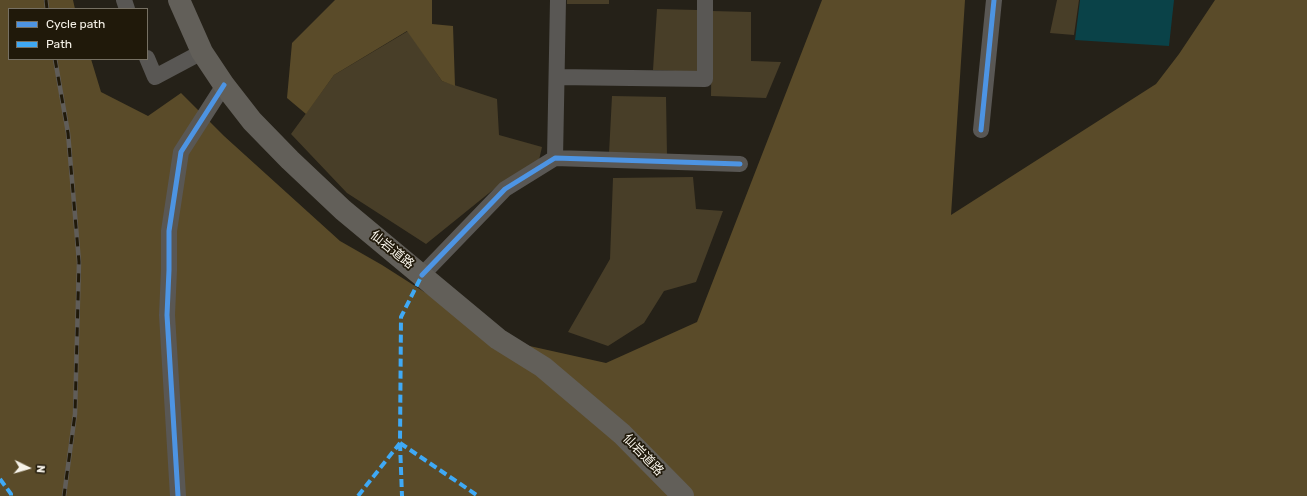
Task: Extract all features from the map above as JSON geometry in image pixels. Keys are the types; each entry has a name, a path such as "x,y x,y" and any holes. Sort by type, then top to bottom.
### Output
{"highway":[{"name":"仙岩道路","path":"179,0 202,52 224,86 252,121 343,210 498,339 543,367 622,434 682,496"}],"street":[{"path":"555,158 558,77 558,0"},
{"path":"558,77 706,79 705,0"},
{"path":"981,130 994,0"},
{"path":"148,60 155,77 202,52"},
{"path":"178,496 167,315 169,231 181,152 224,86"},
{"path":"422,275 505,189 555,158 740,164"}],"shaded area":[{"path":"0,0 73,0 75,8 8,8 8,60 91,60 101,92 148,116 181,93 224,136 340,241 382,265 498,339 606,363 697,322 822,0 965,0 951,215 1156,84 1179,54 1215,0 1307,0 1307,496 0,496"},
{"path":"335,0 432,0 432,24 453,26 455,86 442,81 407,31 334,75 306,114 287,98 292,43"},
{"path":"567,0 609,0 609,4 567,4"},
{"path":"1057,0 1079,0 1074,35 1050,33"},
{"path":"657,9 697,10 697,72 653,70"},
{"path":"712,11 751,12 751,61 781,62 766,98 711,96"},
{"path":"408,31 442,81 497,99 499,135 542,147 539,160 499,185 426,244 347,193 291,134 334,75"},
{"path":"612,96 666,97 667,156 609,154"},
{"path":"693,177 696,209 723,211 696,282 664,291 644,323 608,346 568,332 610,259 613,178"}],"water":[{"path":"1080,0 1174,0 1169,46 1075,40"}],"railway":[{"path":"46,0 47,8"},
{"path":"55,60 68,133 79,262 75,414 64,496"}],"marked path":[{"path":"358,496 400,443 401,317 422,275"},
{"path":"400,443 478,496"},
{"path":"400,443 402,496"},
{"path":"0,479 11,496"}],"cycle path":[{"path":"981,130 994,0"},
{"path":"178,496 167,315 169,231 181,152 224,85"},
{"path":"422,275 505,189 555,158 740,164"}]}
